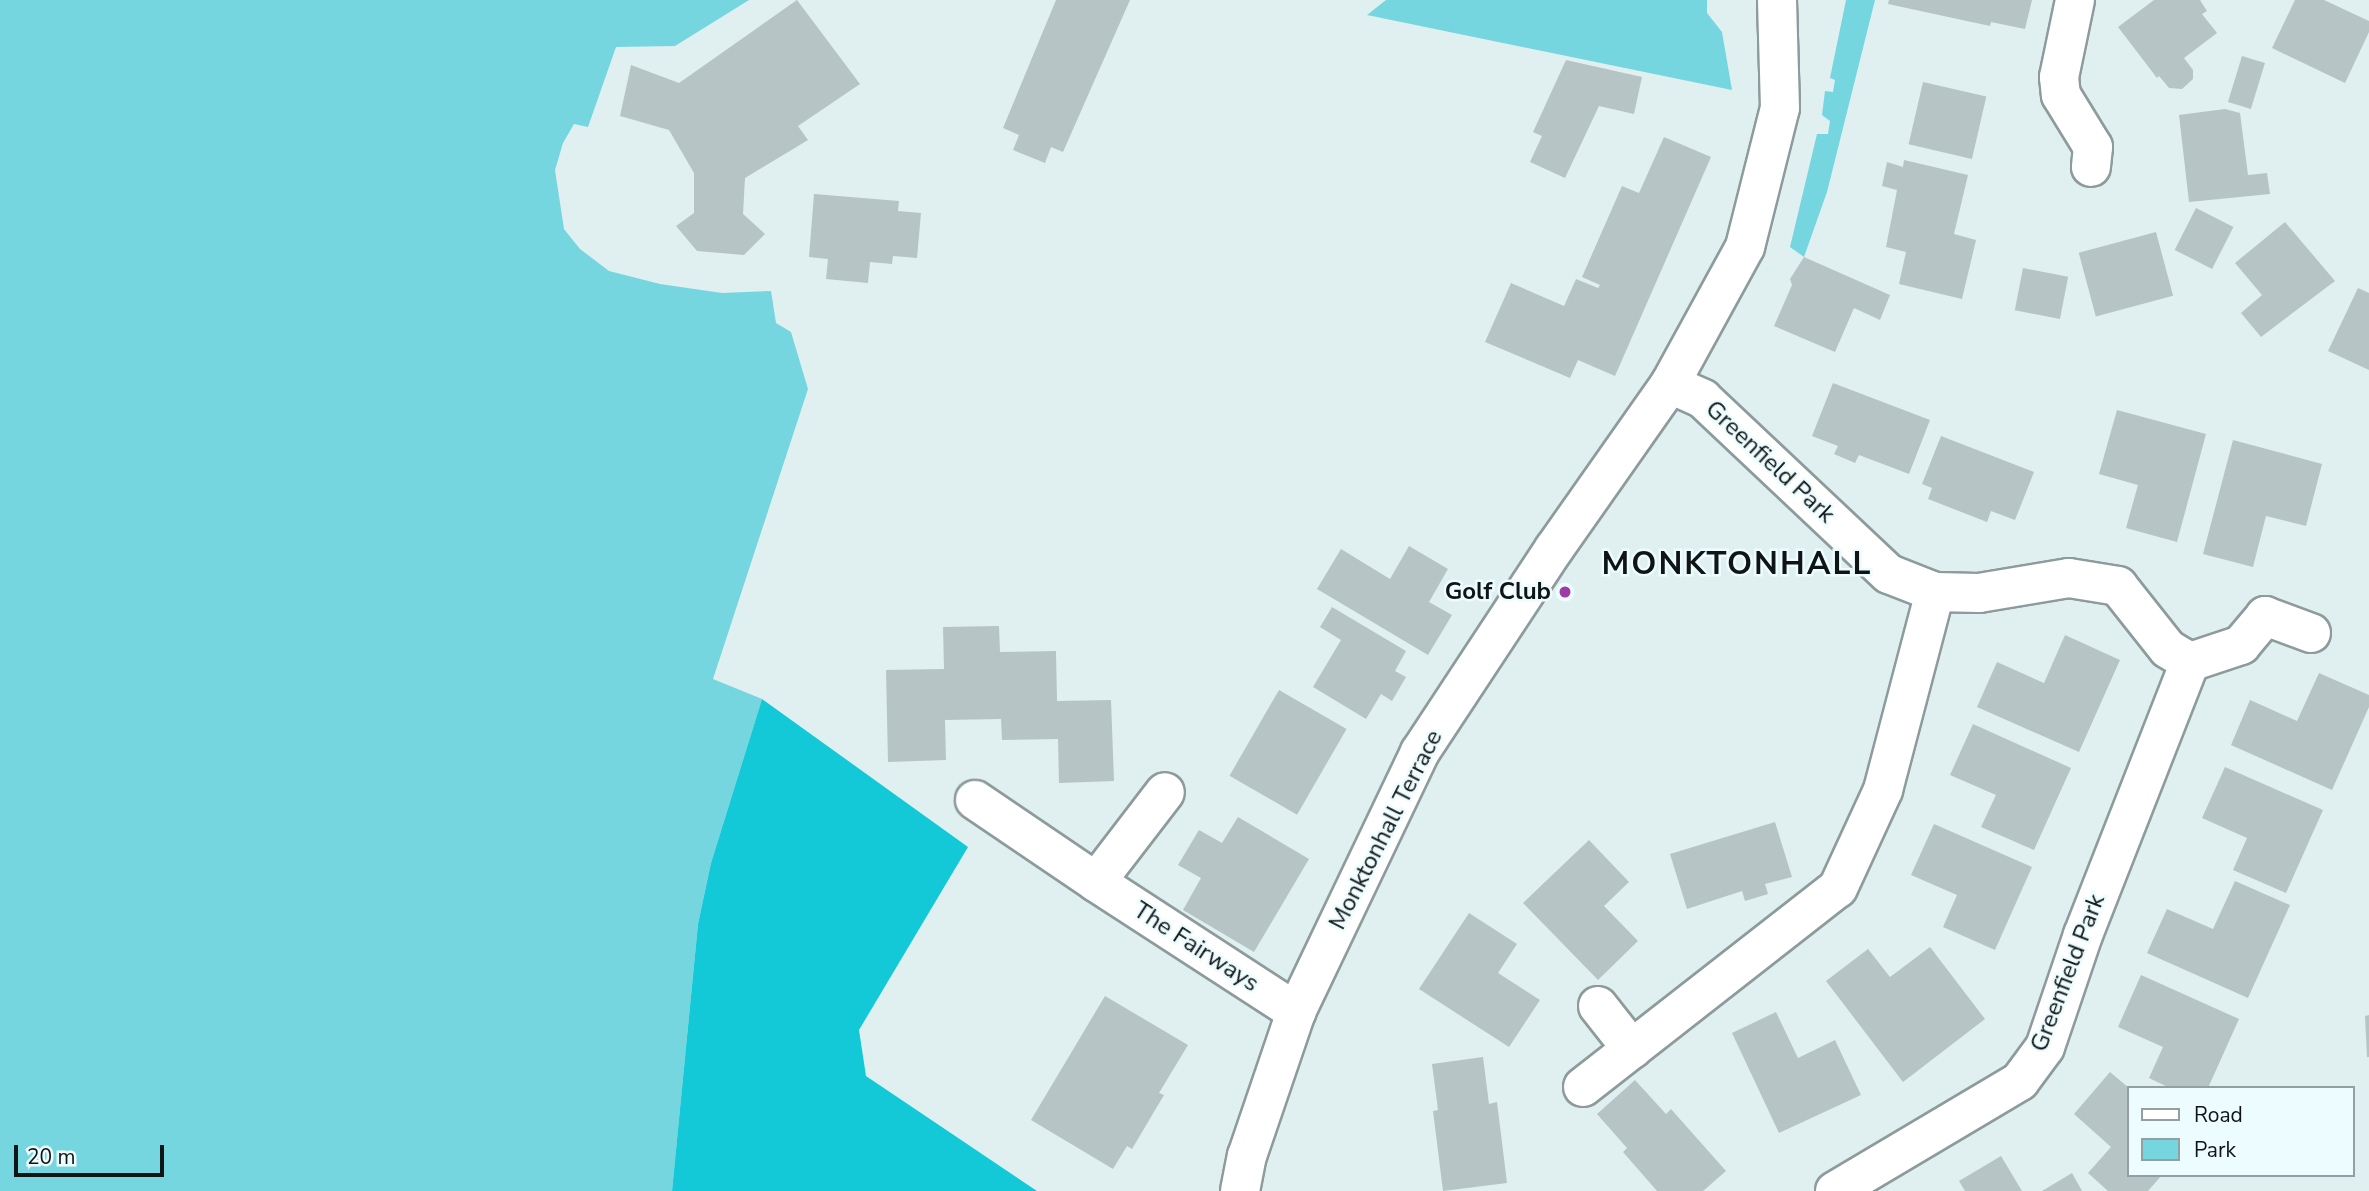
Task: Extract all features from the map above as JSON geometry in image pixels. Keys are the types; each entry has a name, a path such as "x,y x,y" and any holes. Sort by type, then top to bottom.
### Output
{"street":[{"name":"Monktonhall Terrace","path":"1240,1191 1247,1156 1296,1012 1420,752 1553,548 1670,384 1745,247 1780,108 1777,0"},
{"path":"2075,0 2059,77 2061,95 2093,147 2091,167"},
{"name":"Greenfield Park","path":"1670,384 1703,399 1889,574 1935,592 1979,593 2069,578 2118,586 2168,649 2190,662 2083,934 2045,1047 2020,1081 1835,1191"},
{"path":"1583,1087 1838,888 1882,790 1935,592"},
{"path":"2190,662 2241,645 2265,615 2311,633"},
{"path":"1096,883 1165,792"},
{"name":"The Fairways","path":"975,800 1096,883 1296,1012"},
{"path":"1598,1006 1632,1049"}],"green space":[{"path":"0,0 749,0 675,46 616,47 588,127 574,124 563,143 555,170 564,229 580,249 609,271 660,284 722,293 771,291 776,323 791,332 808,389 713,679 762,699 711,863 698,924 672,1191 0,1191"},
{"path":"1386,0 1707,0 1707,13 1722,32 1732,90 1367,15"},
{"path":"1846,0 1875,0 1827,192 1804,257 1790,247 1817,134 1828,134 1830,121 1822,115 1825,91 1833,92 1835,80 1830,78"}],"shaded area":[{"path":"762,699 968,847 859,1030 866,1076 1037,1191 672,1191 698,924 711,863"}],"building":[{"path":"797,0 860,84 798,126 808,140 745,178 743,214 765,234 744,255 697,251 676,226 694,213 694,173 669,130 620,116 631,65 679,83"},
{"path":"1056,0 1130,0 1063,152 1051,147 1045,163 1013,150 1019,135 1003,128"},
{"path":"1889,0 2032,0 2025,29 1991,22 1990,26 1888,4"},
{"path":"2154,0 2200,0 2207,11 2202,14 2217,33 2184,58 2193,70 2193,79 2182,89 2169,88 2159,76 2157,78 2118,27"},
{"path":"2295,0 2324,0 2369,21 2369,32 2345,83 2272,48"},
{"path":"2242,56 2265,63 2251,109 2228,102"},
{"path":"1566,60 1642,77 1634,114 1599,106 1565,178 1530,162 1542,136 1533,132"},
{"path":"1923,82 1986,97 1972,159 1909,144"},
{"path":"2225,109 2240,113 2248,175 2267,173 2270,194 2189,202 2179,115"},
{"path":"1664,137 1711,157 1615,376 1578,360 1570,378 1485,342 1511,283 1564,306 1576,279 1598,288 1600,285 1582,277 1622,186 1639,193"},
{"path":"1904,160 1968,175 1954,234 1976,240 1962,299 1899,284 1906,252 1886,247 1897,190 1882,186 1887,162 1903,167"},
{"path":"814,194 899,201 898,211 921,213 917,258 893,256 892,264 870,262 868,283 826,279 828,259 809,257"},
{"path":"2196,208 2233,227 2212,269 2175,250"},
{"path":"2285,222 2335,281 2261,337 2241,313 2262,295 2235,263"},
{"path":"2156,232 2173,296 2096,316 2079,253"},
{"path":"1804,257 1890,295 1880,320 1854,308 1835,352 1774,326 1792,285 1790,279"},
{"path":"2023,268 2068,277 2060,319 2015,310"},
{"path":"2358,288 2369,293 2369,370 2328,351"},
{"path":"1833,383 1930,420 1909,474 1859,455 1855,463 1834,454 1838,446 1812,436"},
{"path":"2117,410 2206,434 2177,542 2126,528 2138,485 2099,474"},
{"path":"1941,436 2034,472 2015,520 1991,511 1987,522 1928,499 1932,488 1922,484"},
{"path":"2233,440 2322,464 2306,526 2266,516 2253,567 2203,554"},
{"path":"1409,546 1448,569 1429,602 1452,615 1428,655 1317,589 1341,549 1390,579"},
{"path":"1332,607 1406,651 1395,671 1406,677 1392,701 1381,694 1366,719 1313,687 1341,640 1320,627"},
{"path":"999,626 1000,652 1056,651 1057,701 1111,700 1114,781 1059,783 1058,739 1002,740 1001,719 945,720 946,760 888,762 886,670 944,669 943,627"},
{"path":"2065,635 2120,660 2079,752 1977,707 1997,662 2044,683"},
{"path":"2319,673 2369,695 2369,707 2332,790 2231,745 2250,700 2297,721"},
{"path":"1279,690 1347,729 1297,815 1230,776"},
{"path":"1973,724 2071,768 2034,850 1981,827 1996,795 1950,775"},
{"path":"2225,767 2323,810 2286,893 2233,870 2247,838 2202,818"},
{"path":"1238,817 1309,859 1254,952 1183,910 1201,878 1178,865 1199,830 1222,843"},
{"path":"1775,822 1792,877 1765,884 1768,894 1745,901 1742,891 1687,909 1670,854"},
{"path":"1934,824 2032,867 1995,950 1943,927 1957,895 1911,875"},
{"path":"1589,840 1629,882 1604,906 1638,941 1598,980 1523,903"},
{"path":"2235,881 2290,905 2248,998 2147,953 2167,909 2213,929"},
{"path":"1469,913 1517,944 1498,973 1540,1000 1509,1047 1419,989"},
{"path":"1930,947 1985,1019 1903,1082 1826,981 1868,949 1890,977"},
{"path":"2141,975 2239,1019 2209,1086 2166,1086 2149,1078 2163,1047 2118,1027"},
{"path":"1105,996 1188,1045 1159,1093 1164,1095 1132,1149 1127,1146 1113,1169 1031,1120"},
{"path":"1776,1012 1798,1058 1835,1040 1861,1095 1779,1133 1732,1033"},
{"path":"2369,1015 2369,1057 2367,1057 2365,1016"},
{"path":"1483,1057 1489,1104 1497,1102 1507,1183 1443,1191 1433,1111 1438,1110 1432,1064"},
{"path":"2110,1072 2128,1087 2128,1177 2160,1177 2148,1191 2108,1191 2088,1173 2111,1147 2074,1114"},
{"path":"1635,1080 1666,1114 1671,1109 1726,1171 1703,1191 1657,1191 1623,1152 1627,1148 1597,1114"},
{"path":"2001,1156 2022,1191 1965,1191 1959,1181"},
{"path":"2072,1173 2082,1191 2042,1191"}],"place":[{"name":"Golf Club","path":"1565,592"}],"district":[{"name":"MONKTONHALL","path":"1737,564"}]}
